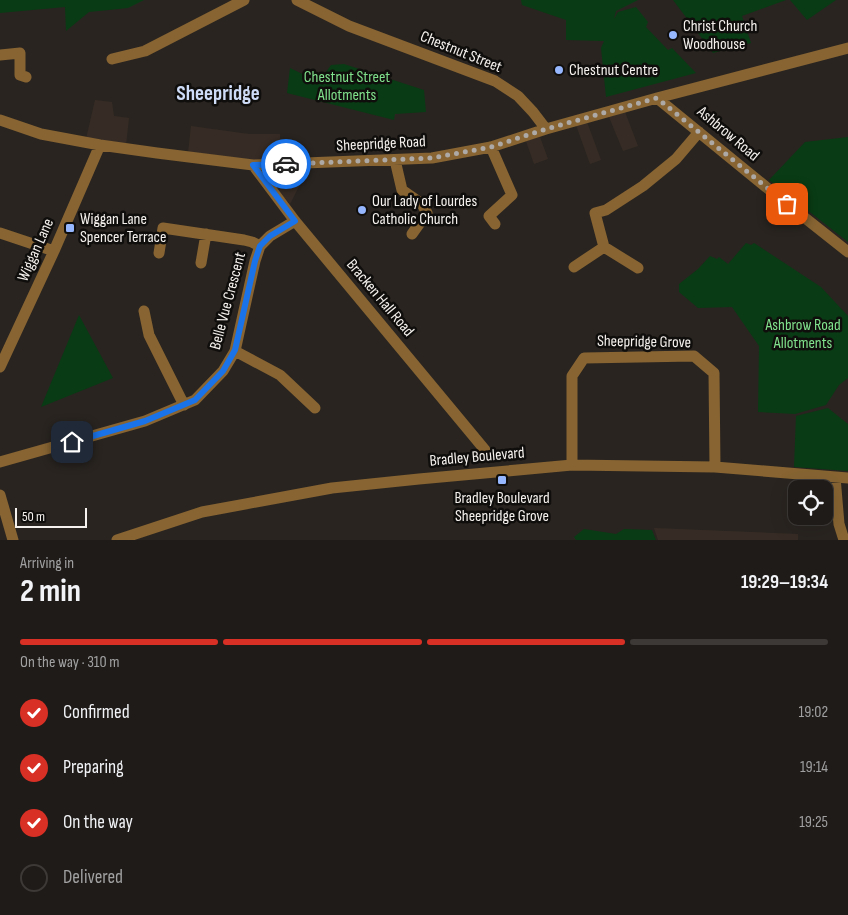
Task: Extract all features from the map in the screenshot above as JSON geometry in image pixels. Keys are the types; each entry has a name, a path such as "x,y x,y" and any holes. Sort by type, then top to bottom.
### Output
{"street":[{"path":"112,59 145,51 244,0"},
{"name":"Chestnut Street","path":"297,0 350,26 495,81 518,96 534,112 546,129"},
{"name":"Sheepridge Road","path":"0,120 41,134 100,145 253,165 432,158 491,147 546,129 657,98 848,48"},
{"path":"2,54 24,53 20,75 26,77"},
{"name":"Ashbrow Road","path":"657,98 771,192 848,252"},
{"path":"638,268 604,247 595,213 606,210 643,186 676,159 699,132"},
{"name":"Wiggan Lane","path":"0,367 54,251 100,145"},
{"path":"489,217 512,195 491,147"},
{"path":"395,160 402,190 422,204 427,212 412,234"},
{"name":"Bracken Hall Road","path":"253,165 295,221 485,450"},
{"name":"Belle Vue Crescent","path":"0,462 145,421 195,400 223,371 235,350 260,246 270,236 295,221"},
{"path":"159,253 163,228 244,240 260,246"},
{"path":"0,234 54,251"},
{"path":"201,264 206,234"},
{"path":"574,266 604,247"},
{"path":"144,311 149,335 184,405"},
{"path":"235,350 280,375 315,408"},
{"name":"Sheepridge Grove","path":"572,464 572,376 584,358 694,356 714,373 715,467"},
{"name":"Bradley Boulevard","path":"116,540 202,512 332,488 572,464 715,467 848,478"},
{"path":"835,477 839,524 844,540"},
{"path":"0,495 13,540"}],"shaded area":[{"path":"95,100 112,102 114,116 129,118 126,145 86,139"},
{"path":"625,112 638,146 623,151 609,117"},
{"path":"587,122 601,160 590,164 576,125"},
{"path":"191,126 249,134 280,134 280,165 309,167 290,204 254,161 188,153"},
{"path":"540,137 548,159 534,164 526,141"},
{"path":"654,528 798,534 798,540 658,540"}],"green space":[{"path":"0,0 144,0 128,8 89,12 66,31 65,7 0,13"},
{"path":"521,0 638,0 616,11 614,19 618,12 636,7 648,22 646,27 668,50 672,48 696,73 606,97 601,48 604,41 566,40 566,20 522,5"},
{"path":"673,0 786,0 742,16 751,43 713,53"},
{"path":"790,0 836,0 807,20"},
{"name":"Chestnut Street Allotments","path":"344,64 424,90 426,112 395,114 394,120 287,93 290,68 319,82 331,65"},
{"path":"848,137 848,242 769,180 805,142"},
{"name":"Ashbrow Road Allotments","path":"746,243 751,245 754,243 821,287 848,316 848,378 839,385 826,405 795,414 758,412 759,346 732,307 698,308 679,292 679,284 698,269 710,256 717,259 719,257 728,264"},
{"path":"79,315 113,378 41,407"},
{"path":"828,408 848,424 848,471 794,467 796,416"},
{"path":"584,529 616,534 624,529 652,530 656,540 576,540 574,537"}],"way so far":[{"path":"286,164 432,158 491,147 546,129 657,98 787,204"}],"place":[{"name":"Christ Church Woodhouse","path":"673,35"},
{"name":"Chestnut Centre","path":"559,70"},
{"name":"Our Lady of Lourdes Catholic Church","path":"362,210"},
{"name":"Wiggan Lane Spencer Terrace","path":"70,228"},
{"name":"Bradley Boulevard Sheepridge Grove","path":"502,480"}],"district":[{"name":"Sheepridge","path":"218,93"}],"route":[{"path":"72,442 145,421 195,400 223,371 235,350 260,246 270,236 295,221 253,165 286,164"}]}
